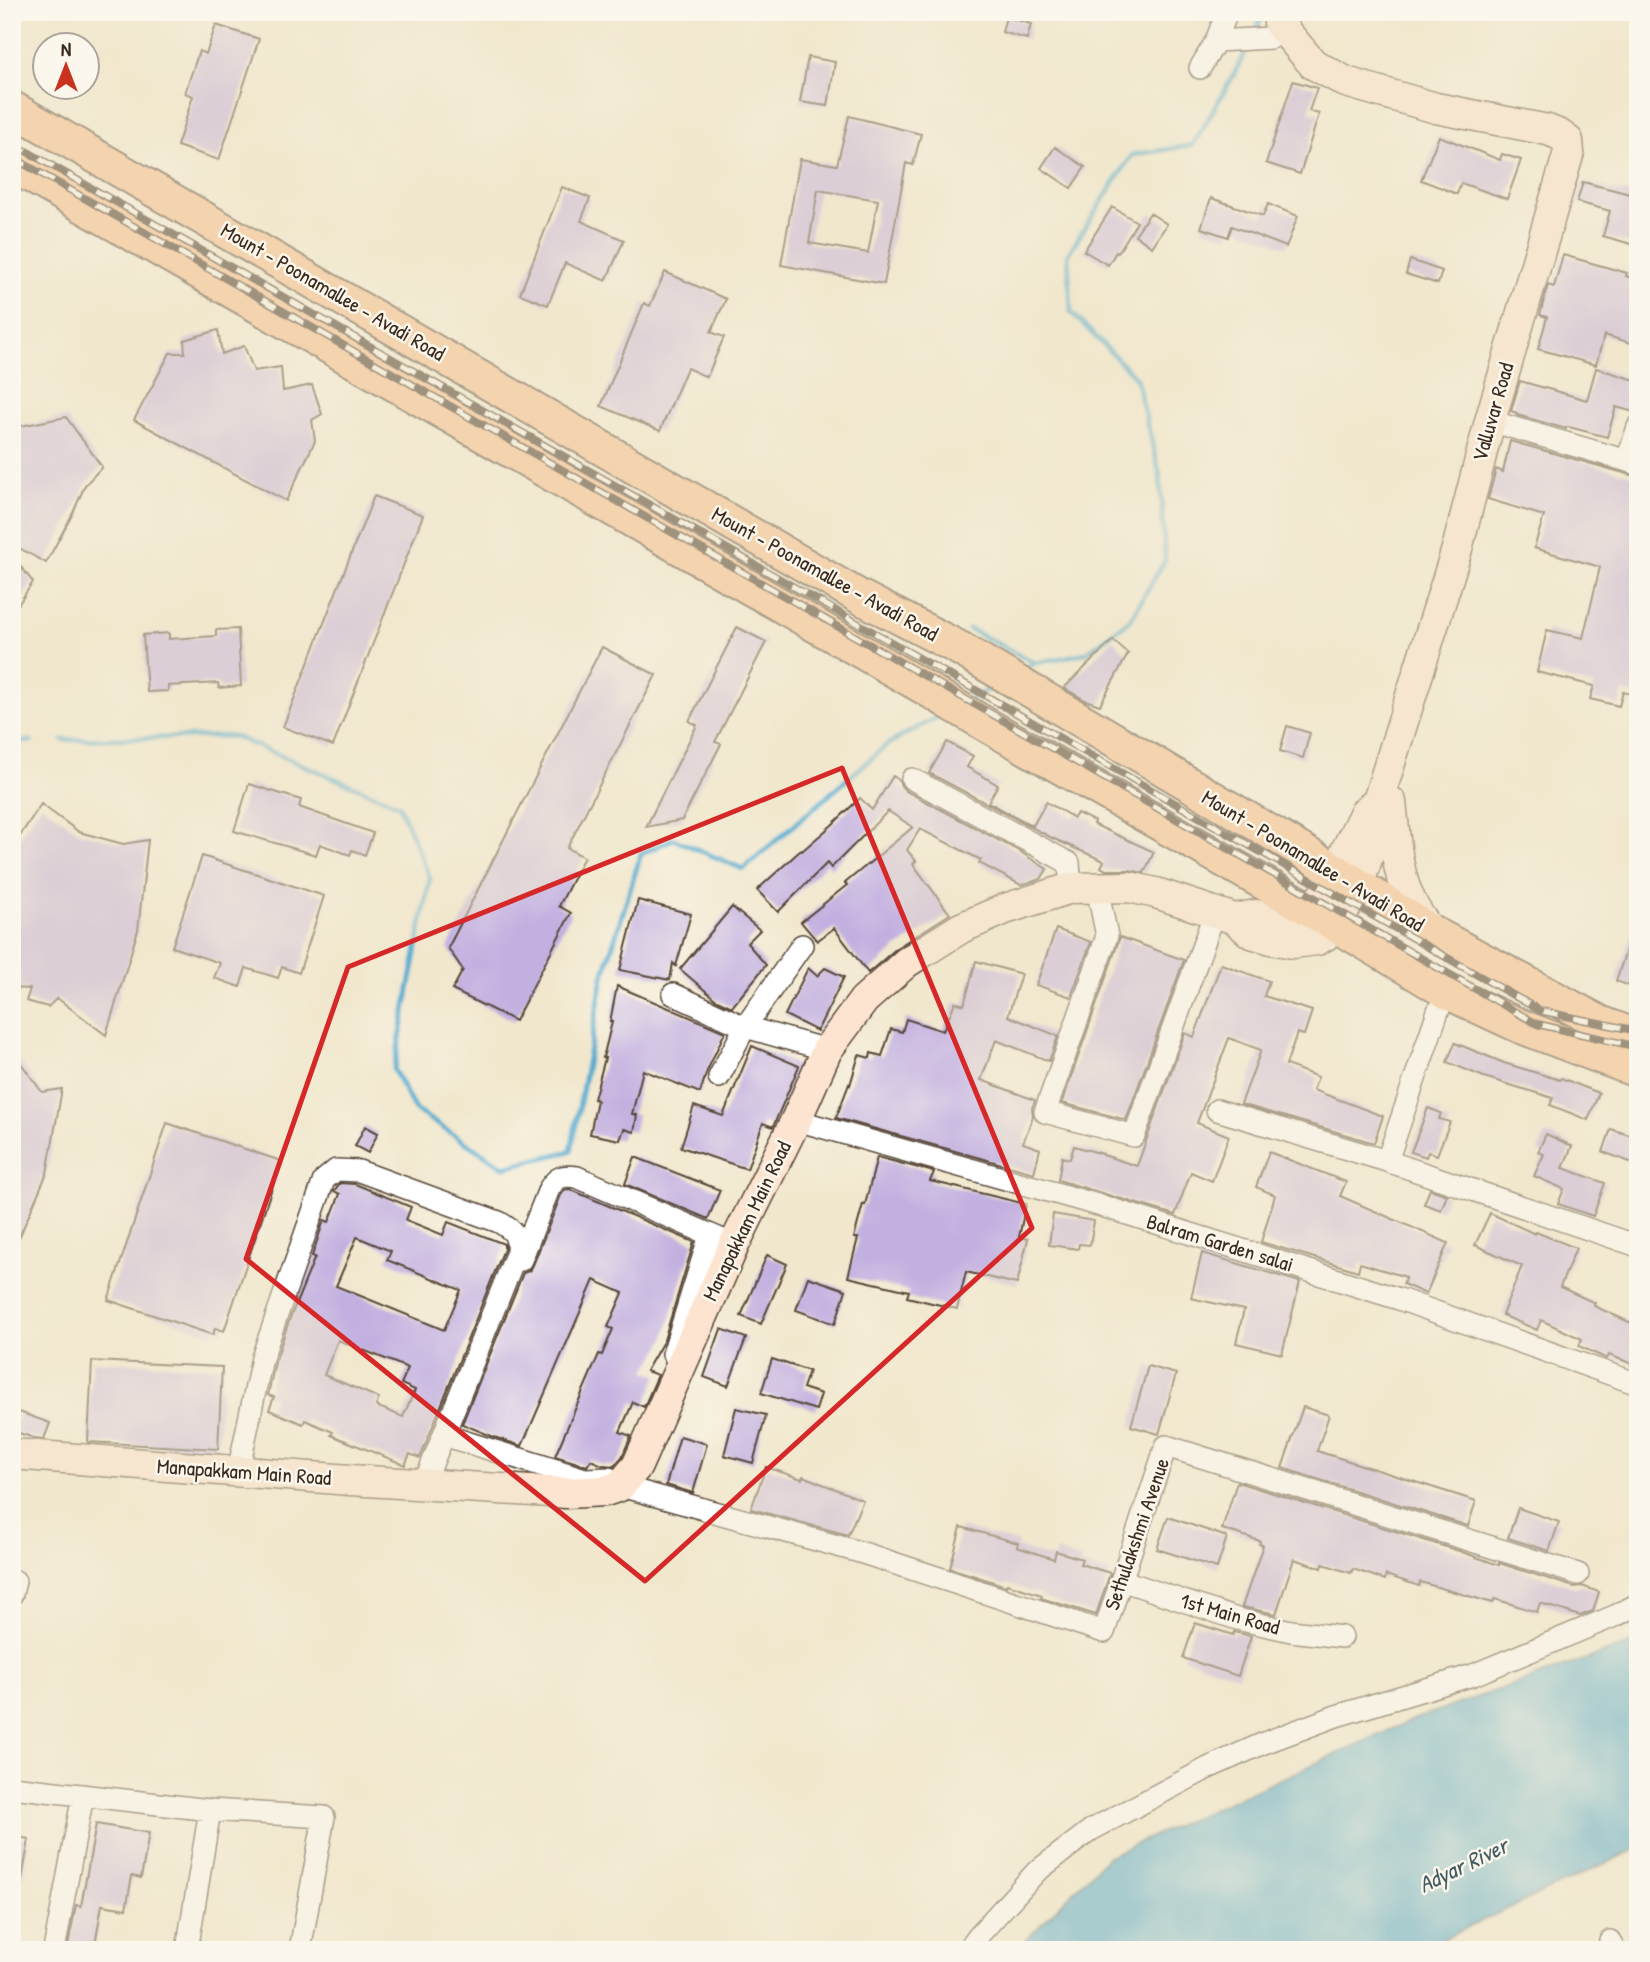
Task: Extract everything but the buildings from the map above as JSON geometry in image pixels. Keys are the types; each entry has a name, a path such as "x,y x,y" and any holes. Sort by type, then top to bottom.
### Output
{"main road":[{"name":"Valluvar Road","path":"1278,27 1313,64 1346,82 1436,108 1548,130 1567,141 1569,152 1490,421 1457,549 1378,801 1365,812 1347,878"},
{"name":"Mount - Poonamallee - Avadi Road","path":"12,108 860,597 959,648 1347,878 1431,932 1601,1023 1638,1037"},
{"name":"Mount - Poonamallee - Avadi Road","path":"12,165 1323,917 1447,992 1520,1026 1638,1071"},
{"path":"1388,766 1395,841 1405,887 1413,907 1431,932"},
{"path":"1323,917 1347,878"},
{"name":"Manapakkam Main Road","path":"12,1454 566,1493 605,1491 620,1486 637,1466 722,1240 796,1120 827,1050 864,1000 908,962 961,928 1005,909 1084,888 1129,887 1156,893 1225,916 1251,933 1293,943 1317,940 1326,935 1323,917"}],"street":[{"path":"1200,68 1216,41 1227,12"},
{"path":"1216,41 1278,27"},
{"path":"1490,421 1633,462 1638,426"},
{"path":"912,779 1069,863 1107,936 1045,1112 1134,1136 1225,916"},
{"path":"719,1077 745,1027 802,945"},
{"path":"1387,1161 1438,1011 1447,992"},
{"path":"673,994 745,1027 827,1050"},
{"path":"1217,1110 1387,1161 1638,1247"},
{"name":"Balram Garden salai","path":"796,1120 1105,1207 1399,1299 1638,1384"},
{"path":"238,1472 262,1358 324,1180 336,1170 359,1171 499,1222 511,1229 518,1239 517,1252 430,1485"},
{"path":"430,1485 453,1438 549,1189 555,1180 564,1175 578,1178 722,1240 687,1313 650,1415 624,1471 619,1476 585,1479 453,1438"},
{"name":"Sethulakshmi Avenue","path":"620,1486 863,1553 1104,1632 1166,1446 1578,1574"},
{"path":"12,1580 15,1581 12,1594"},
{"name":"1st Main Road","path":"1121,1580 1237,1619 1291,1631 1342,1637"},
{"path":"968,1950 1036,1872 1091,1830 1208,1768 1336,1716 1473,1675 1638,1604"},
{"path":"12,1787 210,1810 324,1817 300,1950"},
{"path":"54,1950 83,1795"},
{"path":"187,1950 210,1810"}],"highlighted area":[{"path":"842,768 1032,1228 645,1581 246,1259 348,967"}],"water":[{"name":"Adyar River","path":"1638,1641 1638,1848 1423,1950 1016,1950 1108,1856 1412,1720"}],"waterway":[{"path":"1255,32 1264,12"},
{"path":"1022,671 1035,663 1086,653 1130,620 1165,560 1160,475 1136,378 1071,312 1068,254 1132,155 1193,145 1249,44"},
{"path":"969,629 1035,663"},
{"path":"967,701 998,684"},
{"path":"63,740 233,736 399,805 430,878 394,1070 415,1110 504,1167 571,1151 603,977 641,854 673,839 743,869 888,744 943,714"},
{"path":"12,747 15,742 31,741"}],"railway":[{"path":"12,143 1541,1011 1638,1031"},
{"path":"12,157 1537,1024 1638,1047"}]}
